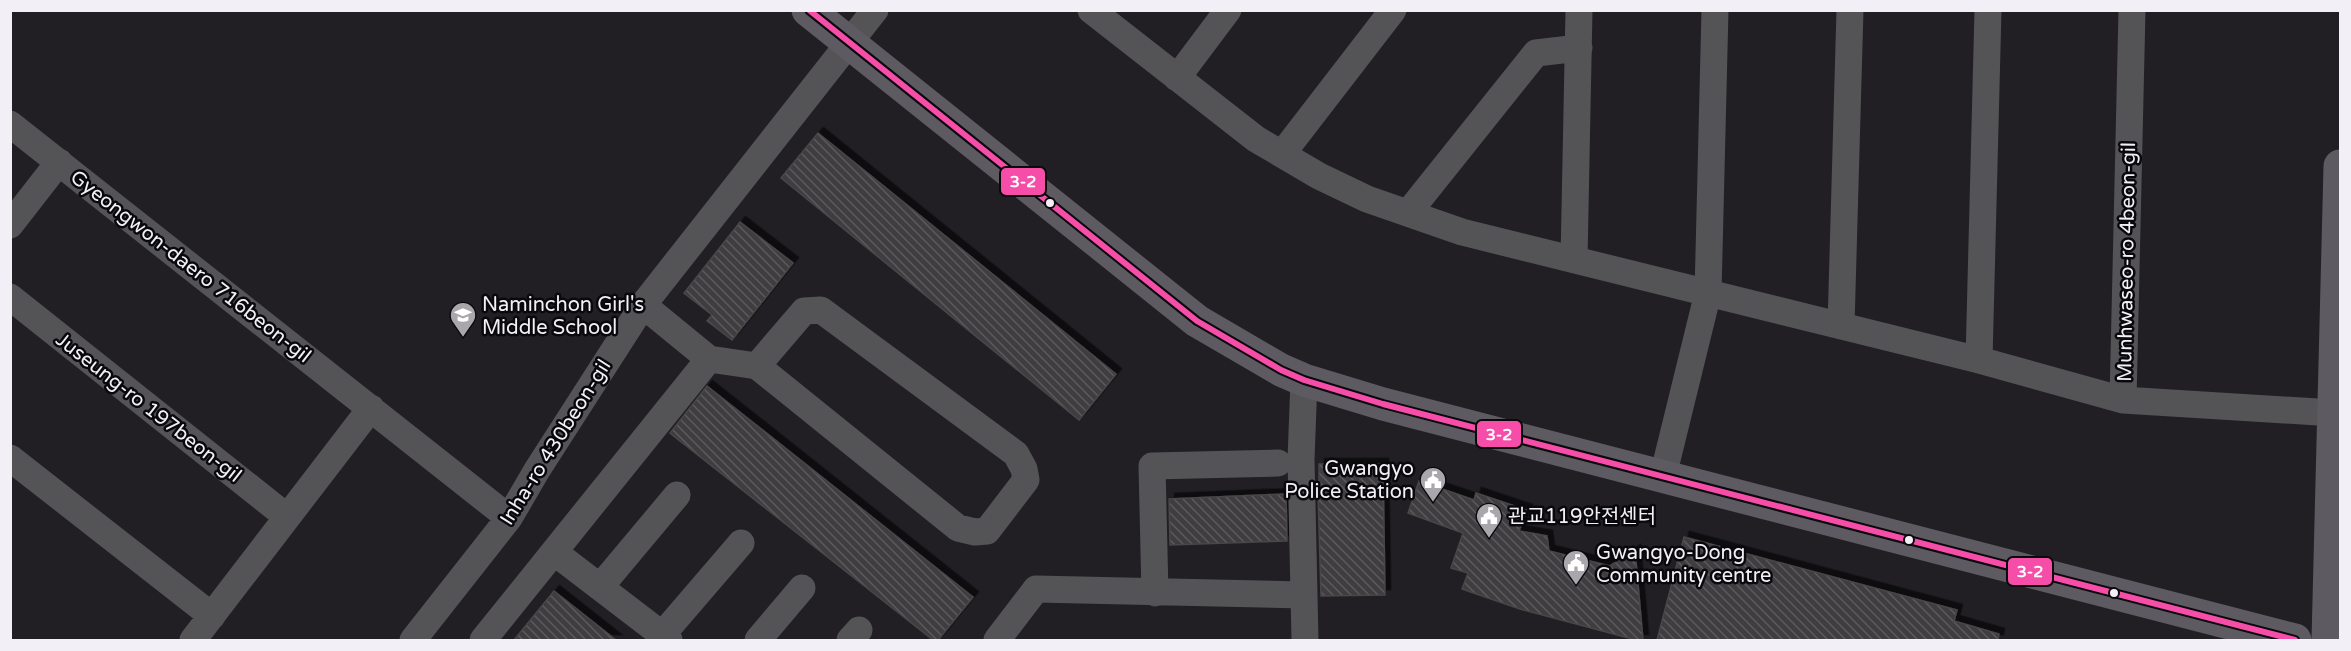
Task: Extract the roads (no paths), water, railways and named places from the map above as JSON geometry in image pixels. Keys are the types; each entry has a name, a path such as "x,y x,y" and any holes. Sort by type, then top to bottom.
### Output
{"main road":[{"path":"808,10 1197,321 1281,370 1304,380 1383,404 2295,640"},
{"path":"2328,640 2339,296 2340,166"}],"street":[{"name":"Inha-ro 430beon-gil","path":"413,640 509,518 643,305 875,10"},
{"name":"Munhwaseo-ro 4beon-gil","path":"1091,10 1256,140 1319,176 1367,199 1462,232 1978,360 2123,400 2132,10"},
{"path":"1177,78 1228,10"},
{"path":"1282,154 1393,10"},
{"path":"1574,260 1580,10"},
{"path":"1663,476 1708,293 1715,10"},
{"path":"1841,326 1850,10"},
{"path":"1978,360 1988,10"},
{"path":"1408,213 1536,53 1579,48"},
{"name":"Gyeongwon-daero 716beon-gil","path":"10,124 509,518"},
{"path":"10,225 59,162"},
{"name":"Juseung-ro 197beon-gil","path":"10,297 287,517"},
{"path":"643,305 709,359 757,366 958,528 975,532 987,531 1026,480 1024,468 1016,454 821,310 804,311 757,366"},
{"path":"483,640 709,359"},
{"path":"1304,380 1301,459 1305,640"},
{"path":"2123,400 2334,413"},
{"path":"193,640 371,408"},
{"path":"10,458 212,616"},
{"path":"1155,592 1152,466 1278,464"},
{"path":"600,587 677,495"},
{"path":"554,552 666,638 741,543"},
{"path":"758,640 802,588"},
{"path":"997,640 1036,589 1304,595"}],"place":[{"name":"Naminchon Girl's Middle School","path":"463,338"},
{"name":"Gwangyo Police Station","path":"1433,503"},
{"name":"관교119안전센터","path":"1489,539"},
{"name":"Gwangyo-Dong Community centre","path":"1576,586"}]}
